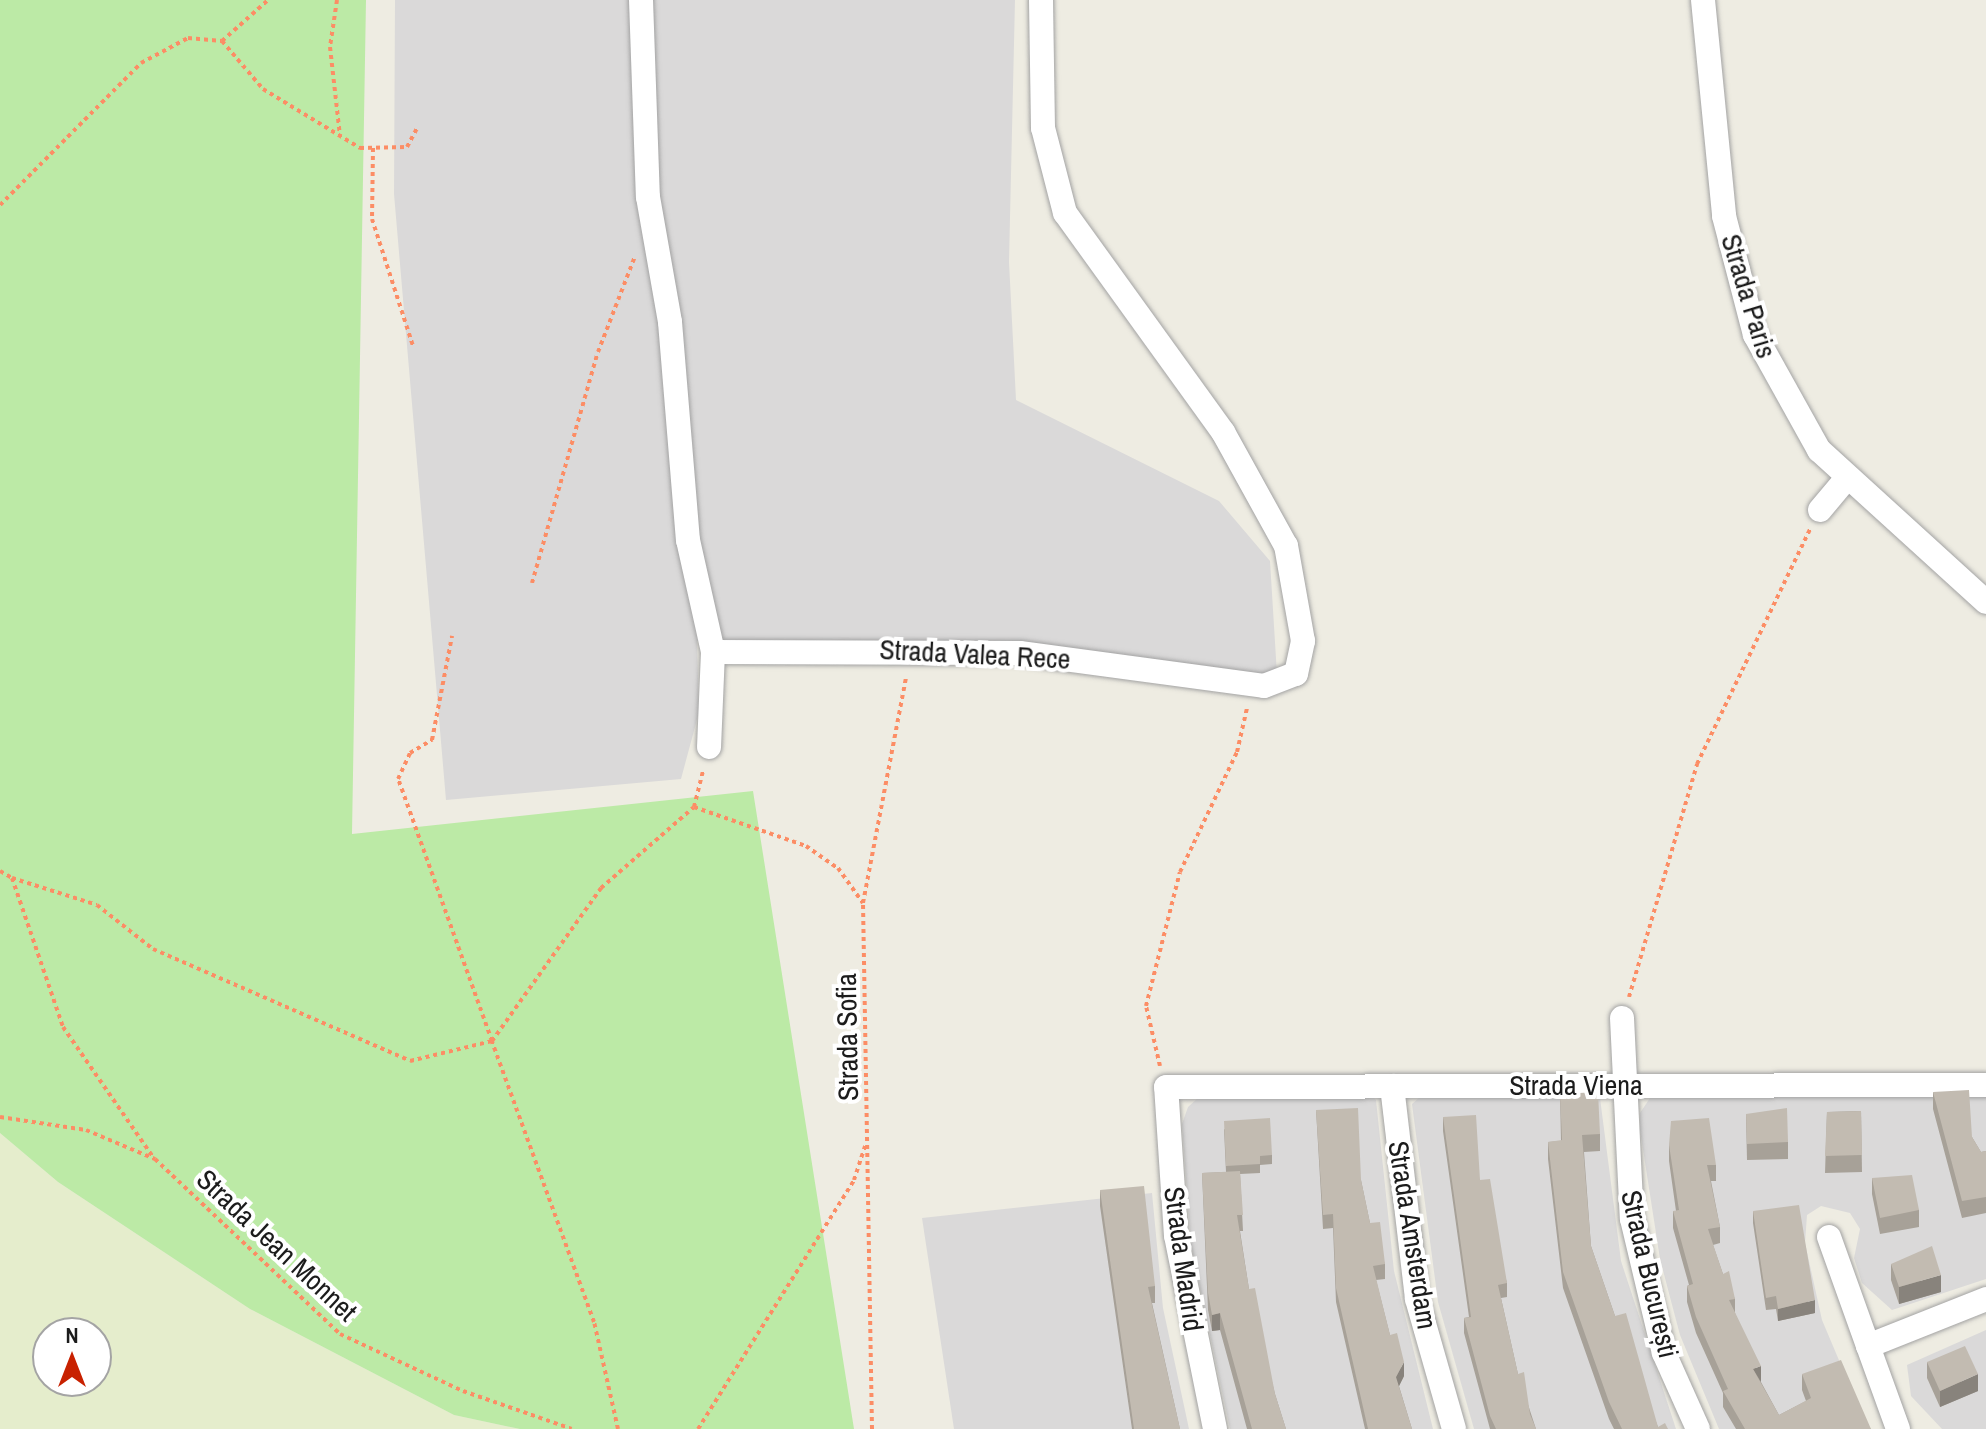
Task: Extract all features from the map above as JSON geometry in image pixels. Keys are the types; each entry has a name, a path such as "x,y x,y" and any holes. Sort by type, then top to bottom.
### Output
{"street":[{"path":"641,0 648,197 657,238 688,540 713,652 709,747"},
{"name":"Strada Valea Rece","path":"713,652 911,648 1020,653 1241,683 1296,674 1303,641 1286,546 1223,432 1065,213 1043,128 1041,0"},
{"name":"Strada Paris","path":"1703,0 1724,216 1755,335 1793,413 1846,479 1986,602"},
{"path":"1820,510 1846,479"},
{"name":"Strada București","path":"1622,1018 1622,1085 1632,1219 1664,1353 1698,1429"},
{"name":"Strada Viena","path":"1166,1087 1986,1085"},
{"name":"Strada Amsterdam","path":"1392,1086 1417,1299 1454,1429"},
{"name":"Strada Madrid","path":"1166,1087 1176,1236 1215,1429"},
{"path":"1829,1237 1898,1429"},
{"path":"1868,1346 1986,1299"}],"path":[{"path":"222,41 268,0"},
{"path":"337,0 330,47 340,136"},
{"path":"0,205 141,63 188,38 222,41 263,89 340,136 373,148 407,147 417,128"},
{"path":"373,148 372,219 413,346"},
{"path":"532,583 628,266 643,243 657,238"},
{"path":"1622,1018 1697,764 1820,510"},
{"path":"452,636 432,740 410,753 398,779 594,1322 618,1429"},
{"name":"Strada Sofia","path":"872,1429 864,1305 868,1138 863,903 911,648"},
{"path":"1166,1087 1146,1006 1180,872 1247,725 1241,683"},
{"path":"0,871 12,878 97,905 153,949 410,1061 492,1041 534,973 601,888 694,807 709,747"},
{"path":"694,807 806,846 838,868 863,903"},
{"path":"12,878 63,1027 155,1159"},
{"name":"Strada Jean Monnet","path":"0,1117 86,1130 155,1159 340,1334 463,1391 572,1429"},
{"path":"698,1429 854,1180 868,1138"}],"shaded area":[{"path":"395,0 1015,0 1009,262 1016,400 1219,501 1270,561 1278,691 1000,655 697,641 699,712 681,779 446,800 394,194"},
{"path":"1590,1090 1600,1098 1621,1261 1676,1429 1474,1429 1438,1302 1412,1104 1421,1096"},
{"path":"1986,1091 1986,1279 1892,1310 1862,1283 1854,1258 1860,1229 1850,1213 1821,1206 1807,1215 1805,1243 1822,1320 1868,1429 1719,1429 1680,1335 1660,1259 1640,1130 1640,1113 1654,1092"},
{"path":"1368,1093 1376,1100 1394,1271 1433,1429 1230,1429 1191,1245 1182,1124 1188,1107 1198,1098"},
{"path":"1152,1193 1163,1308 1189,1429 954,1429 922,1218"},
{"path":"1986,1330 1986,1429 1942,1429 1911,1396 1907,1365"}],"green space":[{"path":"0,0 366,0 352,834 753,791 854,1429 520,1429 454,1415 250,1309 58,1182 0,1133"},
{"path":"0,1133 58,1182 250,1309 454,1415 520,1429 0,1429"}],"building":[{"path":"1969,1090 1972,1137 1981,1152 1986,1151 1986,1197 1962,1201 1933,1092"},
{"path":"1598,1092 1600,1134 1582,1135 1591,1246 1615,1316 1626,1313 1658,1427 1665,1423 1668,1429 1622,1429 1609,1402 1563,1272 1548,1142 1562,1140 1560,1094"},
{"path":"1358,1108 1361,1180 1370,1223 1380,1222 1385,1264 1373,1266 1390,1335 1397,1333 1404,1362 1396,1377 1412,1429 1368,1429 1336,1288 1333,1214 1323,1215 1316,1110"},
{"path":"1787,1108 1788,1142 1747,1144 1746,1114"},
{"path":"1861,1111 1862,1155 1825,1156 1827,1112"},
{"path":"1476,1115 1480,1180 1490,1179 1507,1283 1498,1285 1518,1374 1524,1372 1530,1414 1536,1429 1496,1429 1464,1318 1471,1317 1443,1117"},
{"path":"1270,1118 1272,1155 1260,1156 1260,1164 1226,1166 1224,1121"},
{"path":"1709,1118 1716,1165 1707,1165 1720,1227 1708,1229 1723,1274 1729,1271 1735,1299 1729,1300 1761,1366 1753,1369 1779,1415 1811,1398 1802,1374 1841,1360 1871,1429 1745,1429 1723,1391 1728,1389 1696,1317 1687,1286 1693,1284 1673,1211 1679,1210 1669,1145 1671,1121"},
{"path":"1240,1171 1243,1215 1237,1215 1249,1289 1255,1288 1275,1394 1286,1429 1252,1429 1220,1313 1212,1315 1208,1293 1202,1173"},
{"path":"1912,1175 1919,1210 1880,1218 1872,1178"},
{"path":"1144,1186 1155,1286 1148,1287 1180,1429 1134,1429 1100,1190"},
{"path":"1799,1205 1815,1300 1778,1309 1776,1296 1766,1298 1753,1211"},
{"path":"1932,1246 1941,1275 1899,1287 1891,1264"},
{"path":"1965,1346 1978,1374 1940,1391 1927,1362"}]}
